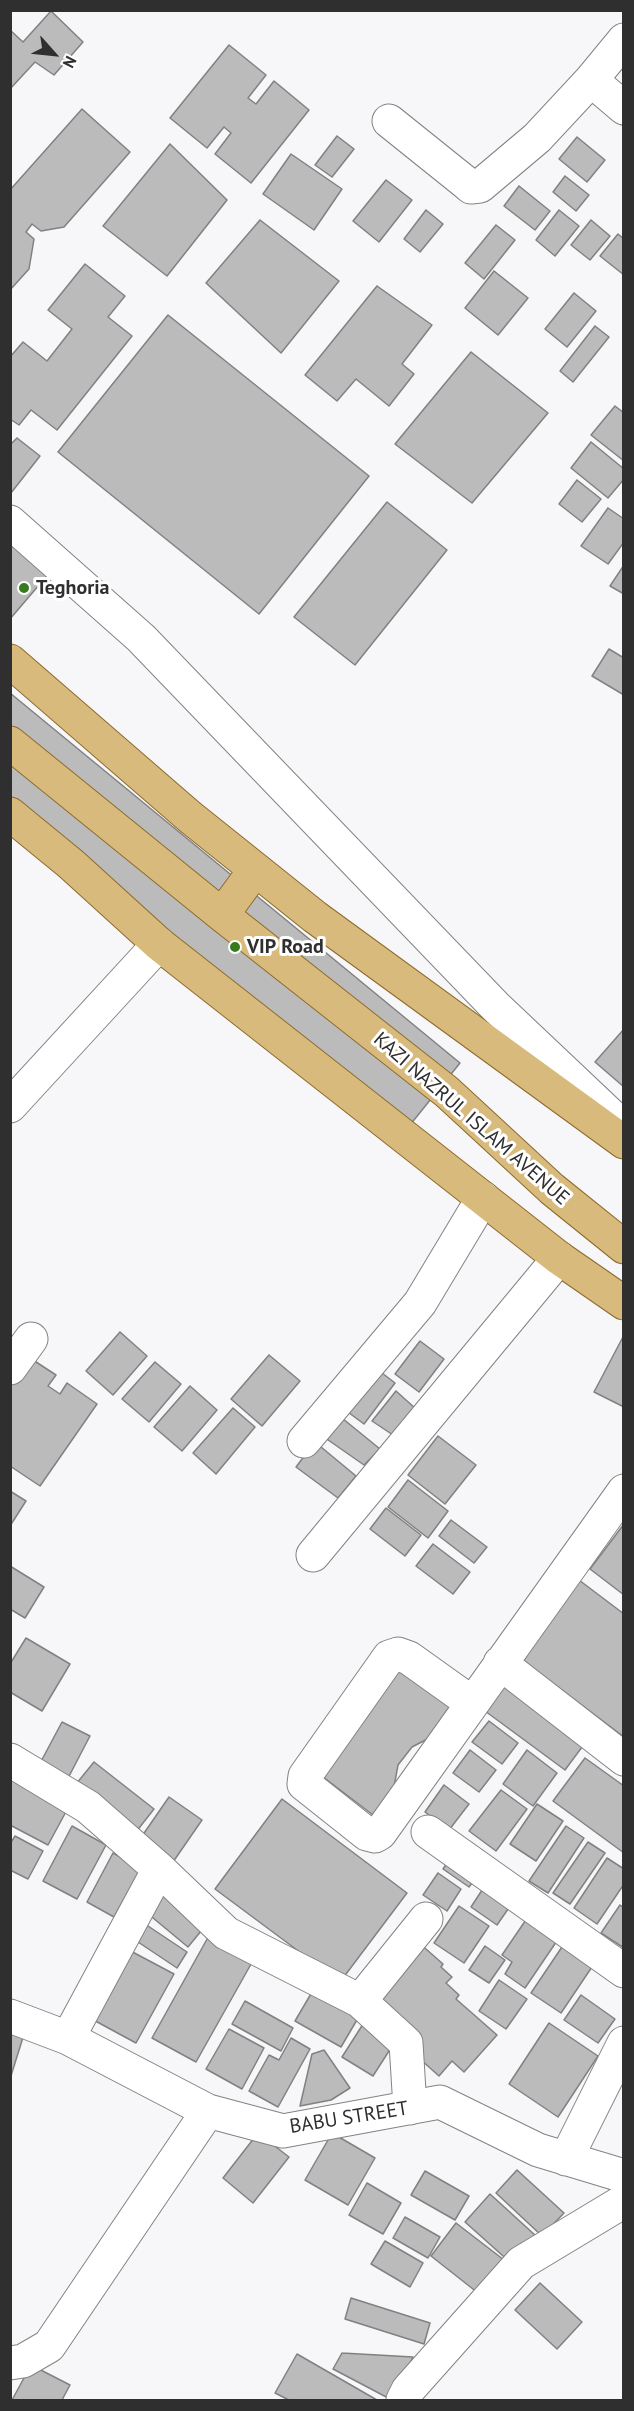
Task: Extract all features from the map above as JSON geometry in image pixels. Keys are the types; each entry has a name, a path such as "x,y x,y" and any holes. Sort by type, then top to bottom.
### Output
{"main road":[{"path":"10,661 112,751 255,870 315,917 624,1142"},
{"name":"KAZI NAZRUL ISLAM AVENUE","path":"10,742 222,915 447,1092 552,1190 624,1247"},
{"path":"10,814 71,864 159,944 559,1258 624,1303"},
{"path":"222,915 255,870"}],"street":[{"path":"389,121 465,182 471,186 480,186 537,138 591,80 624,40"},
{"path":"591,80 624,108"},
{"path":"10,522 141,638 495,1005 624,1128"},
{"path":"10,1106 159,944"},
{"path":"304,1441 420,1303 483,1198"},
{"path":"313,1555 559,1258"},
{"path":"10,1368 31,1339"},
{"path":"472,1703 409,1658 398,1654 389,1657 305,1776 304,1784 367,1834 375,1836 380,1833 624,1491"},
{"path":"500,1662 624,1759"},
{"path":"10,1760 88,1808 159,1869 226,1933 360,2001 406,2043 410,2108"},
{"path":"428,1832 624,1971"},
{"path":"68,2038 159,1869"},
{"path":"360,2001 426,1919"},
{"name":"BABU STREET","path":"10,2016 68,2038 208,2111 284,2130 440,2102 538,2150 624,2176"},
{"path":"566,2159 624,2043"},
{"path":"10,2363 23,2361 49,2346 208,2111"},
{"path":"403,2400 408,2390 521,2263 624,2201"}],"building":[{"path":"51,11 83,42 54,75 35,62 10,89 10,30 23,42"},
{"path":"229,45 266,75 248,98 256,104 274,81 309,110 251,183 215,154 231,133 224,127 207,148 170,118"},
{"path":"82,109 130,152 64,227 41,231 32,224 26,232 34,239 29,269 10,290 10,190"},
{"path":"337,136 354,149 332,177 315,165"},
{"path":"577,137 605,160 587,182 559,159"},
{"path":"170,144 227,200 167,276 103,226"},
{"path":"291,154 342,189 314,230 263,194"},
{"path":"565,176 589,195 576,211 553,192"},
{"path":"386,180 412,200 379,242 353,221"},
{"path":"519,186 550,211 535,230 504,206"},
{"path":"426,210 443,224 420,252 404,239"},
{"path":"559,210 579,226 555,256 536,240"},
{"path":"260,220 339,281 281,353 206,283"},
{"path":"591,220 610,236 590,260 571,245"},
{"path":"496,225 515,240 484,279 465,263"},
{"path":"618,234 624,239 624,275 600,256"},
{"path":"85,264 125,296 108,317 132,336 57,430 31,410 19,425 10,419 10,357 23,342 47,361 72,329 48,310"},
{"path":"494,271 528,298 498,335 465,308"},
{"path":"377,286 432,325 402,364 414,374 389,406 356,379 337,401 305,375"},
{"path":"574,293 596,311 567,347 545,329"},
{"path":"168,315 369,476 259,614 58,452"},
{"path":"595,326 609,337 573,382 560,371"},
{"path":"471,352 548,413 472,503 395,444"},
{"path":"615,406 624,413 624,461 591,435"},
{"path":"17,438 40,456 11,493 10,445"},
{"path":"591,442 624,469 624,479 608,498 571,468"},
{"path":"577,480 601,499 582,522 559,504"},
{"path":"387,502 447,550 355,665 294,617"},
{"path":"608,508 624,519 624,542 608,564 581,546"},
{"name":"Teghoria","path":"10,511 63,557 10,619"},
{"path":"624,565 624,594 610,586"},
{"path":"609,649 624,658 624,695 592,676"},
{"name":"VIP Road","path":"10,693 460,1063 393,1146 10,830"},
{"path":"624,1029 624,1087 595,1062"},
{"path":"120,1332 147,1356 113,1395 86,1371"},
{"path":"624,1335 624,1407 594,1392"},
{"path":"420,1341 444,1359 419,1392 395,1374"},
{"path":"269,1355 300,1381 262,1426 231,1399"},
{"path":"30,1358 56,1375 48,1386 60,1394 67,1383 97,1404 40,1486 10,1466 10,1387"},
{"path":"155,1362 181,1384 149,1422 122,1399"},
{"path":"373,1366 395,1383 364,1424 341,1407"},
{"path":"190,1386 217,1410 182,1451 154,1427"},
{"path":"396,1391 416,1409 393,1435 372,1421"},
{"path":"233,1408 255,1427 216,1474 193,1453"},
{"path":"337,1414 380,1449 364,1465 321,1435"},
{"path":"438,1436 476,1465 445,1504 408,1475"},
{"path":"315,1442 356,1476 338,1498 296,1467"},
{"path":"408,1480 448,1511 428,1538 388,1507"},
{"path":"10,1491 26,1501 10,1526"},
{"path":"386,1508 421,1535 405,1556 370,1529"},
{"path":"451,1520 487,1547 474,1563 439,1536"},
{"path":"624,1524 624,1595 590,1569"},
{"path":"433,1544 470,1572 453,1594 416,1566"},
{"path":"10,1566 44,1587 25,1618 10,1609"},
{"path":"575,1577 624,1614 624,1737 516,1656"},
{"path":"26,1638 70,1664 42,1711 10,1692 10,1664"},
{"path":"395,1661 456,1709 437,1734 412,1747 398,1765 394,1787 373,1815 314,1770"},
{"path":"506,1683 585,1743 565,1770 485,1711"},
{"path":"489,1721 518,1743 502,1764 472,1742"},
{"path":"62,1722 90,1736 66,1782 38,1767"},
{"path":"470,1750 496,1770 479,1792 453,1773"},
{"path":"527,1750 557,1773 533,1806 503,1784"},
{"path":"585,1758 624,1786 624,1853 553,1801"},
{"path":"94,1762 154,1809 132,1837 72,1789"},
{"path":"10,1777 68,1808 48,1845 10,1825"},
{"path":"444,1785 469,1804 449,1830 425,1812"},
{"path":"501,1790 527,1809 496,1851 469,1831"},
{"path":"169,1797 202,1820 173,1862 140,1839"},
{"path":"282,1799 407,1893 340,1982 215,1889"},
{"path":"537,1804 563,1821 536,1861 510,1844"},
{"path":"72,1826 106,1845 77,1899 43,1881"},
{"path":"566,1826 584,1838 548,1893 529,1881"},
{"path":"15,1836 43,1851 28,1879 10,1870 10,1844"},
{"path":"588,1842 605,1853 570,1904 553,1893"},
{"path":"113,1853 141,1868 114,1917 87,1902"},
{"path":"451,1857 478,1875 469,1887 443,1869"},
{"path":"607,1858 624,1869 624,1884 597,1924 574,1908"},
{"path":"438,1873 461,1889 447,1911 423,1895"},
{"path":"488,1881 515,1899 497,1925 471,1907"},
{"path":"158,1884 206,1925 188,1947 141,1908"},
{"path":"620,1905 624,1908 624,1948 601,1933"},
{"path":"459,1906 489,1926 464,1963 434,1943"},
{"path":"534,1908 565,1929 525,1988 505,1974 512,1962 502,1955"},
{"path":"142,1922 187,1952 177,1968 132,1938"},
{"path":"211,1932 255,1957 196,2062 152,2038"},
{"path":"570,1935 600,1955 561,2013 531,1993"},
{"path":"418,1942 443,1964 441,1967 452,1977 446,1983 459,1995 456,1999 497,2035 464,2072 452,2061 439,2076 411,2051 369,1997"},
{"path":"485,1946 505,1960 489,1983 469,1970"},
{"path":"125,1948 174,1974 136,2043 88,2017"},
{"path":"499,1980 527,1999 506,2029 479,2011"},
{"path":"315,1987 361,2013 341,2047 295,2021"},
{"path":"581,1995 615,2019 598,2043 564,2020"},
{"path":"245,2001 293,2028 281,2051 232,2024"},
{"path":"365,2021 396,2040 373,2076 342,2057"},
{"path":"549,2023 598,2056 558,2117 509,2084"},
{"path":"10,2027 25,2031 10,2079"},
{"path":"229,2029 264,2048 242,2089 206,2069"},
{"path":"291,2038 310,2049 278,2107 249,2091 269,2055 279,2060"},
{"path":"324,2050 350,2088 331,2100 300,2106 312,2054"},
{"path":"258,2133 289,2157 253,2203 223,2178"},
{"path":"332,2133 375,2158 348,2205 305,2180"},
{"path":"517,2170 564,2213 542,2236 496,2193"},
{"path":"425,2171 469,2196 455,2220 411,2195"},
{"path":"367,2183 401,2203 383,2234 349,2215"},
{"path":"490,2194 536,2236 512,2264 465,2222"},
{"path":"405,2217 440,2237 428,2258 393,2238"},
{"path":"456,2223 504,2260 478,2293 431,2256"},
{"path":"385,2241 423,2263 410,2287 371,2264"},
{"path":"540,2283 582,2322 557,2349 515,2310"},
{"path":"351,2298 430,2323 424,2344 345,2319"},
{"path":"342,2353 413,2357 392,2400 333,2369"},
{"path":"297,2354 377,2400 289,2400 275,2393"},
{"path":"31,2365 70,2385 62,2400 12,2400"}],"place":[{"name":"Teghoria","path":"24,588"},
{"name":"VIP Road","path":"235,947"}]}
